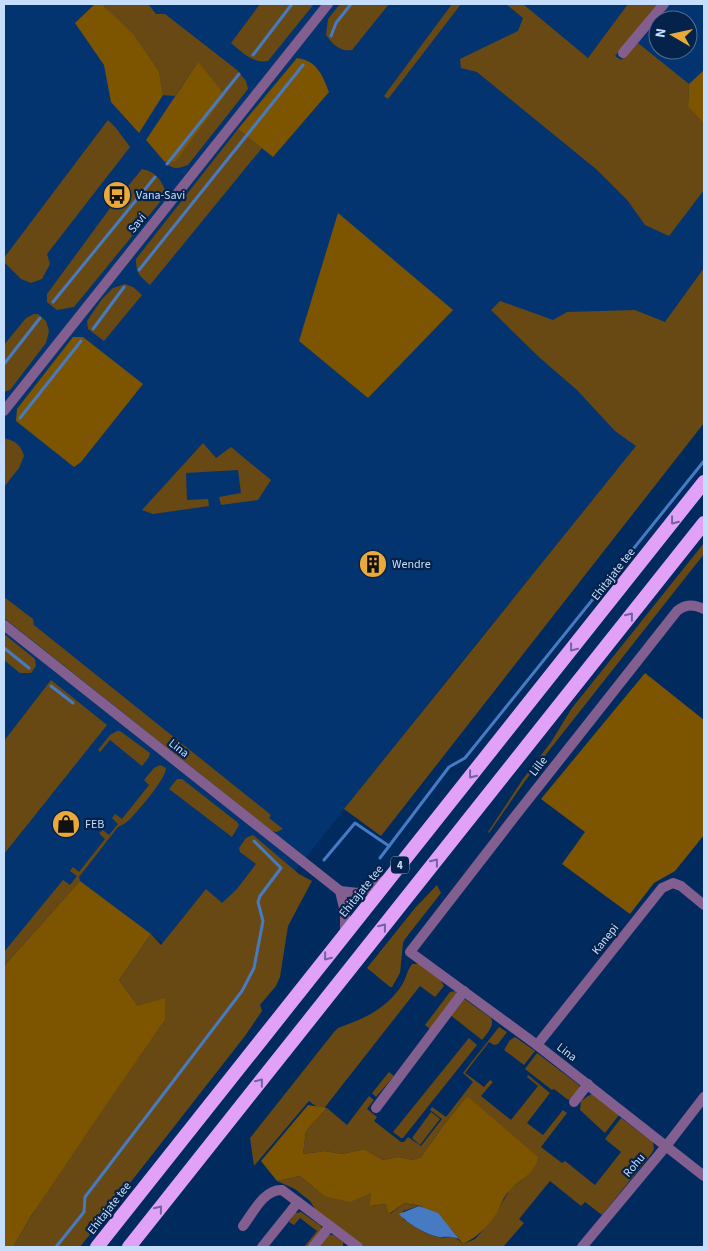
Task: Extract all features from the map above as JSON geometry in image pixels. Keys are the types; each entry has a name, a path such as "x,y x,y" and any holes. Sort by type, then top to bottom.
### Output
{"highway":[{"name":"Ehitajate tee","path":"97,1247 704,482"},
{"name":"4","path":"128,1247 704,523"}],"street":[{"name":"Savi","path":"4,411 328,4"},
{"path":"623,53 664,4"},
{"name":"Lille","path":"410,952 668,622 684,606 692,605 704,608"},
{"name":"Lina","path":"4,625 340,891"},
{"path":"345,934 345,912 340,891 358,893 389,879"},
{"name":"Kanepi","path":"537,1045 662,888 673,883 682,886 704,905"},
{"name":"Lina","path":"410,952 537,1045 667,1145 704,1176"},
{"path":"376,1108 464,991"},
{"path":"574,1102 588,1084"},
{"name":"Rohu","path":"582,1247 667,1145 704,1097"},
{"path":"243,1226 265,1197 275,1190 282,1190 355,1246"},
{"path":"262,1247 298,1202"},
{"path":"313,1247 330,1226"}],"shaded area":[{"path":"4,4 704,4 704,358 628,457 459,665 210,978 80,881 4,966"},
{"path":"95,4 102,4 133,34 159,71 163,95 139,133 111,102 104,65 75,23"},
{"path":"102,4 148,4 156,14 165,14 237,70 246,81 248,89 188,165 175,168 164,161 175,162 198,62 175,96 163,95 159,71 134,36"},
{"path":"260,4 314,4 268,61 257,61 231,43"},
{"path":"340,4 389,4 352,50 343,50 337,47 326,35 328,19"},
{"path":"452,4 461,4 388,99 384,96"},
{"path":"506,4 523,4 588,58 628,4 658,4 653,10 648,10 648,16 615,56 621,60 638,43 648,51 648,60 659,60 689,84 688,107 704,122 704,190 669,236 645,225 628,201 596,169 477,72 461,68 460,59 518,31 523,18"},
{"path":"297,58 309,62 318,69 329,92 273,157 238,129"},
{"path":"198,62 225,95 175,162 164,161 146,140"},
{"path":"704,70 704,123 688,107 689,84"},
{"path":"108,120 130,147 47,254 50,264 42,279 31,283 21,279 4,262 4,258"},
{"path":"238,129 262,148 150,285 139,274 136,259"},
{"path":"142,169 154,174 161,182 165,190 160,202 74,307 57,310 47,302 47,294 111,207"},
{"path":"338,213 453,310 368,398 299,341"},
{"path":"704,268 704,423 381,836 344,809 636,446 615,431 577,390 540,358 491,310 500,301 553,320 567,312 635,310 665,322"},
{"path":"125,284 133,287 142,295 104,341 88,329 87,321 102,299 113,288"},
{"path":"38,314 46,321 49,331 46,343 10,390 4,392 4,345 26,318"},
{"path":"73,337 83,337 143,384 81,462 74,467 16,421 17,409"},
{"path":"4,438 17,444 24,456 19,468 4,487"},
{"path":"203,443 216,458 231,447 271,480 258,500 221,505 219,497 241,493 238,470 186,473 187,500 208,499 209,506 153,514 142,510"},
{"path":"704,543 704,554 525,781 489,833 523,779 551,742 572,708"},
{"path":"4,597 33,619 34,625 271,815 269,818 283,829 277,832 272,831 4,618"},
{"path":"4,634 35,659 36,666 31,673 20,673 4,660"},
{"path":"645,673 704,720 704,835 675,871 654,883 630,914 562,864 585,832 541,799"},
{"path":"51,680 107,725 4,854 4,741"},
{"path":"120,731 150,753 142,766 110,740 100,752 98,750 110,735"},
{"path":"160,765 166,768 165,773 150,795 129,820 118,827 79,877 80,881 4,966 4,952 63,880 70,885 77,876 70,871 73,867 79,872 105,839 99,833 103,830 109,835 118,824 112,818 115,814 122,819 149,785 144,780 154,768"},
{"path":"177,779 182,779 237,822 239,825 232,837 169,789"},
{"path":"253,835 299,874 312,881 288,926 280,977 276,986 260,1005 262,1011 245,1036 80,1247 13,1247 67,1160 165,1020 138,1006 119,980 151,934 161,945 206,889 222,903 237,889 256,864 240,852 239,848 246,838"},
{"path":"80,881 151,934 119,980 138,1006 165,998 165,1020 31,1216 13,1247 4,1247 4,966"},
{"path":"437,885 441,893 405,939 400,973 392,987 390,987 367,968 415,908"},
{"path":"412,964 419,964 440,979 444,986 435,997 420,986 322,1111 309,1101 254,1166 250,1138 334,1032 338,1028 374,1012 389,1001 402,985"},
{"path":"456,991 456,997 430,1029 425,1025 450,992"},
{"path":"463,998 491,1018 491,1027 482,1040 449,1014"},
{"path":"499,1027 507,1032 498,1044 494,1045 489,1042 465,1073 484,1087 490,1080 493,1082 481,1096 511,1120 538,1086 527,1077 528,1075 550,1093 527,1123 543,1135 563,1110 567,1113 541,1147 562,1163 565,1161 595,1185 621,1152 605,1139 621,1118 653,1142 654,1149 652,1153 602,1215 585,1202 581,1206 550,1181 519,1219 524,1223 503,1247 362,1247 319,1215 310,1201 295,1189 277,1181 300,1176 324,1196 372,1193 371,1206 386,1204 390,1214 404,1203 419,1206 403,1211 403,1219 433,1236 454,1237 463,1244 475,1239 498,1210 510,1189 523,1179 467,1096 421,1157 413,1160 398,1157 383,1160 364,1149 342,1154 325,1151 303,1154 306,1131 327,1108 347,1125 369,1096 374,1100 367,1109 377,1117 374,1121 401,1142 404,1142 408,1137 421,1146 442,1119 430,1110 432,1107 446,1117 473,1082 463,1073"},
{"path":"515,1037 535,1051 524,1065 504,1050 510,1040"},
{"path":"469,1038 477,1045 403,1138 401,1138 393,1132"},
{"path":"537,1053 579,1085 580,1088 570,1100 554,1089 552,1090 525,1069"},
{"path":"389,1072 394,1076 376,1097 372,1093"},
{"path":"592,1094 619,1115 605,1133 580,1110 581,1101"},
{"path":"467,1096 538,1157 537,1162 528,1175 507,1193 496,1215 488,1225 474,1238 463,1244 451,1229 421,1206 404,1203 389,1214 386,1204 370,1206 371,1193 350,1202 324,1196 300,1176 277,1181 261,1161 308,1105 327,1108 306,1131 303,1154 325,1151 342,1154 364,1149 383,1160 398,1157 413,1160 421,1157"},
{"path":"431,1112 440,1119 420,1145 412,1138"},
{"path":"419,1206 438,1213 459,1239 430,1235 412,1225 399,1214"},
{"path":"301,1212 321,1226 322,1230 309,1247 304,1247 317,1231 300,1218 294,1225 289,1222 295,1213"},
{"path":"329,1235 333,1235 343,1242 343,1247 318,1247"}],"waterway":[{"path":"253,55 292,4"},
{"path":"331,36 336,23 351,4"},
{"path":"139,270 303,65"},
{"path":"167,164 239,74"},
{"path":"53,302 155,177"},
{"path":"93,329 124,287"},
{"path":"4,364 40,318"},
{"path":"20,418 81,341"},
{"path":"380,858 449,767 465,758 704,461"},
{"path":"4,648 29,668"},
{"path":"51,686 73,703"},
{"path":"324,860 355,823 389,846"},
{"path":"56,1247 84,1212 85,1197 242,991 254,968 263,921 258,902 260,896 281,868 254,841"}],"place":[{"name":"Vana-Savi","path":"117,195"},
{"name":"Wendre","path":"373,564"},
{"name":"FEB","path":"66,824"}]}
